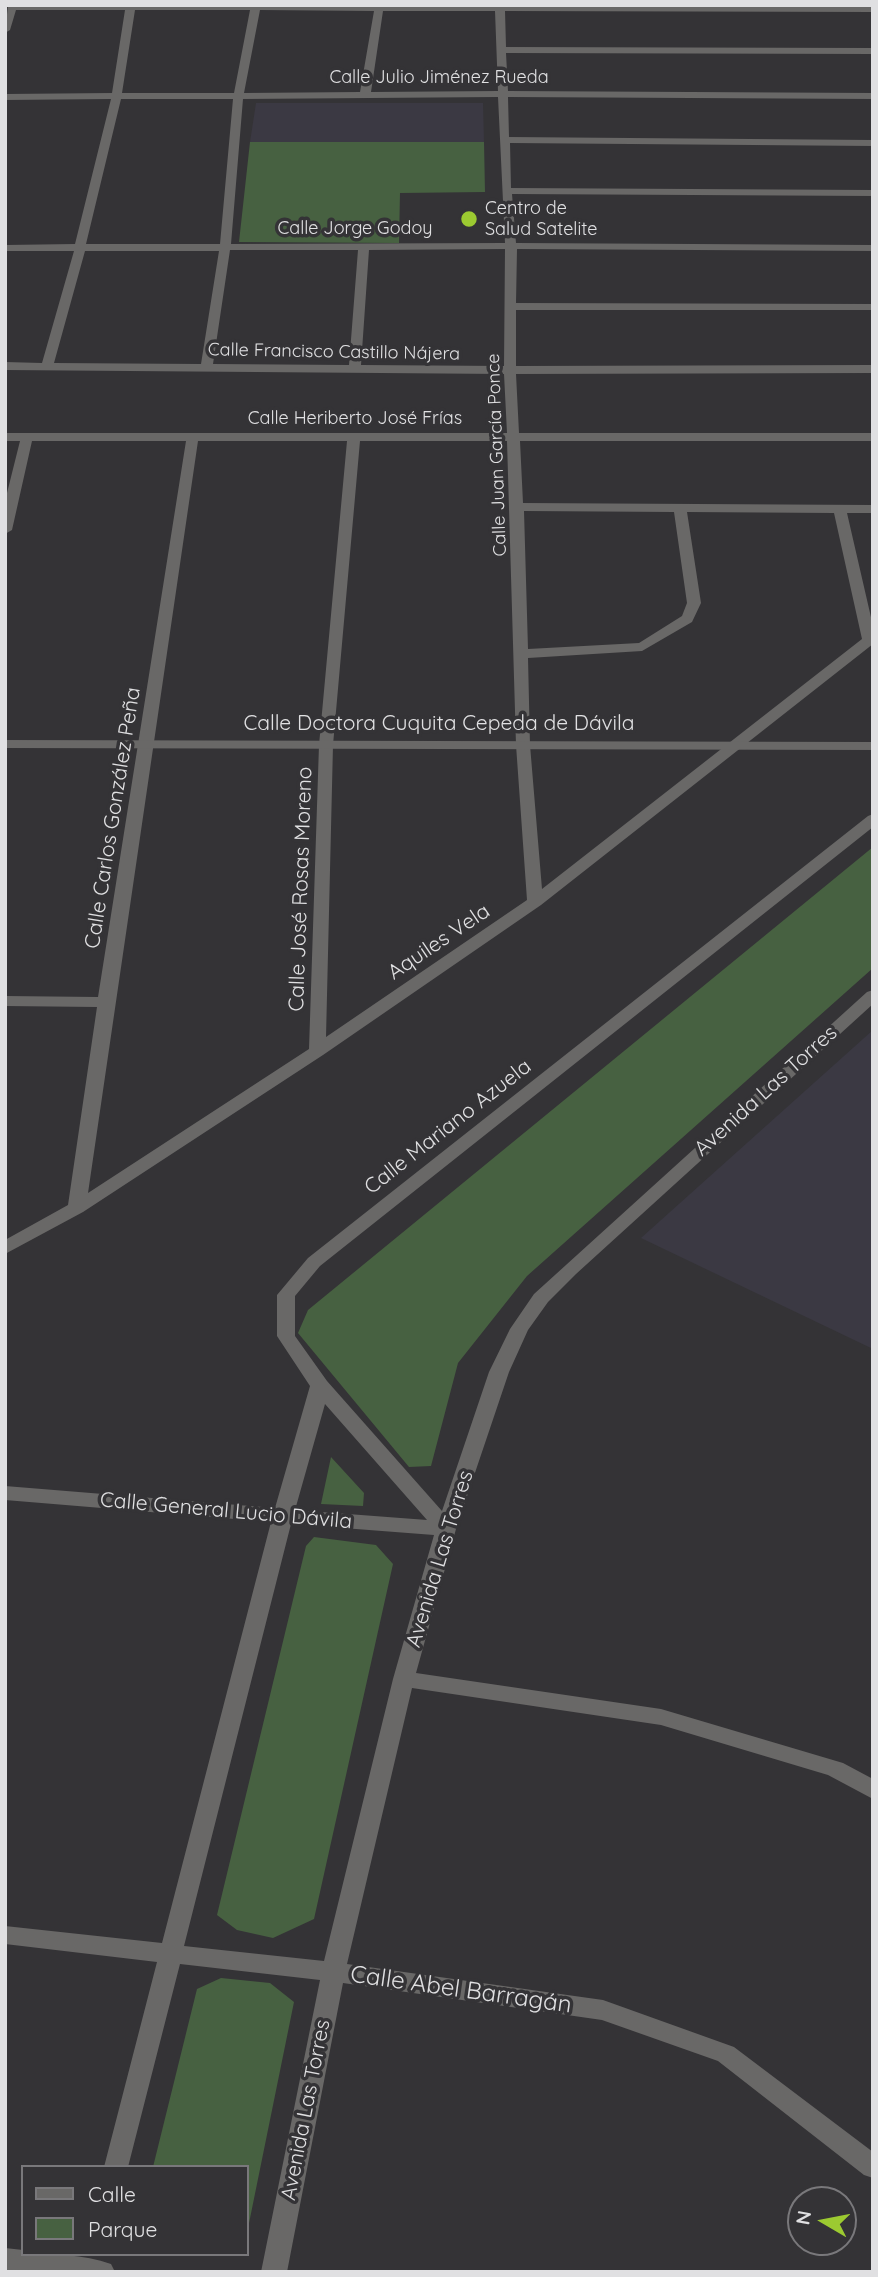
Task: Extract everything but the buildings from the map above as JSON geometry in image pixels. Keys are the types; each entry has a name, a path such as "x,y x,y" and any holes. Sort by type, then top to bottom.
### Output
{"street":[{"path":"5,30 13,6 621,6 873,9"},
{"path":"47,366 80,248 116,97 131,6"},
{"path":"206,368 225,247 238,97 256,6"},
{"path":"365,95 379,7"},
{"name":"Calle Juan García Ponce","path":"500,7 506,191 511,246 510,370 517,507 523,745 535,902"},
{"path":"502,50 873,51"},
{"name":"Calle Julio Jiménez Rueda","path":"5,97 504,94 873,96"},
{"path":"506,140 873,143"},
{"path":"506,191 873,193"},
{"path":"355,370 364,246"},
{"name":"Calle Jorge Godoy","path":"5,248 873,248"},
{"path":"510,306 873,307"},
{"name":"Calle Francisco Castillo Nájera","path":"5,366 355,370 873,369"},
{"name":"Calle Carlos González Peña","path":"77,1208 104,1002 147,743 193,435"},
{"name":"Calle Heriberto José Frías","path":"5,437 873,437"},
{"path":"5,530 27,437"},
{"name":"Calle José Rosas Moreno","path":"317,1051 326,745 354,437"},
{"path":"517,507 873,509"},
{"path":"520,654 633,649 652,643 687,619 694,603 680,508"},
{"path":"840,509 871,639"},
{"name":"Aquiles Vela","path":"5,1248 77,1208 317,1051 535,902 871,639"},
{"name":"Calle Doctora Cuquita Cepeda de Dávila","path":"5,744 873,746"},
{"name":"Calle Mariano Azuela","path":"446,1528 320,1386 286,1336 286,1295 314,1262 873,819"},
{"name":"Avenida Las Torres","path":"274,2272 333,1972 404,1679 446,1528 499,1372 519,1329 541,1298 569,1270 873,995"},
{"path":"5,1001 104,1002"},
{"path":"117,2165 283,1516 320,1386"},
{"name":"Calle General Lucio Dávila","path":"5,1493 446,1528"},
{"path":"404,1679 662,1717 835,1769 873,1790"},
{"name":"Calle Abel Barragán","path":"5,1935 333,1972 603,2010 726,2054 873,2168"},
{"path":"5,2259 93,2267"}],"shaded area":[{"path":"256,103 483,103 484,142 250,142"},
{"path":"873,1030 873,1349 641,1238"}],"green space":[{"path":"250,142 484,142 485,192 400,193 399,243 239,242"},
{"path":"873,847 873,968 527,1276 458,1363 431,1466 409,1467 298,1333 308,1310"},
{"path":"331,1457 364,1493 363,1506 321,1504"},
{"path":"314,1537 376,1545 393,1564 314,1919 273,1938 237,1930 217,1915 306,1546"},
{"path":"221,1978 270,1983 294,2002 248,2228 248,2165 153,2165 197,1989"}],"place":[{"name":"Centro de Salud Satelite","path":"469,219"}]}
